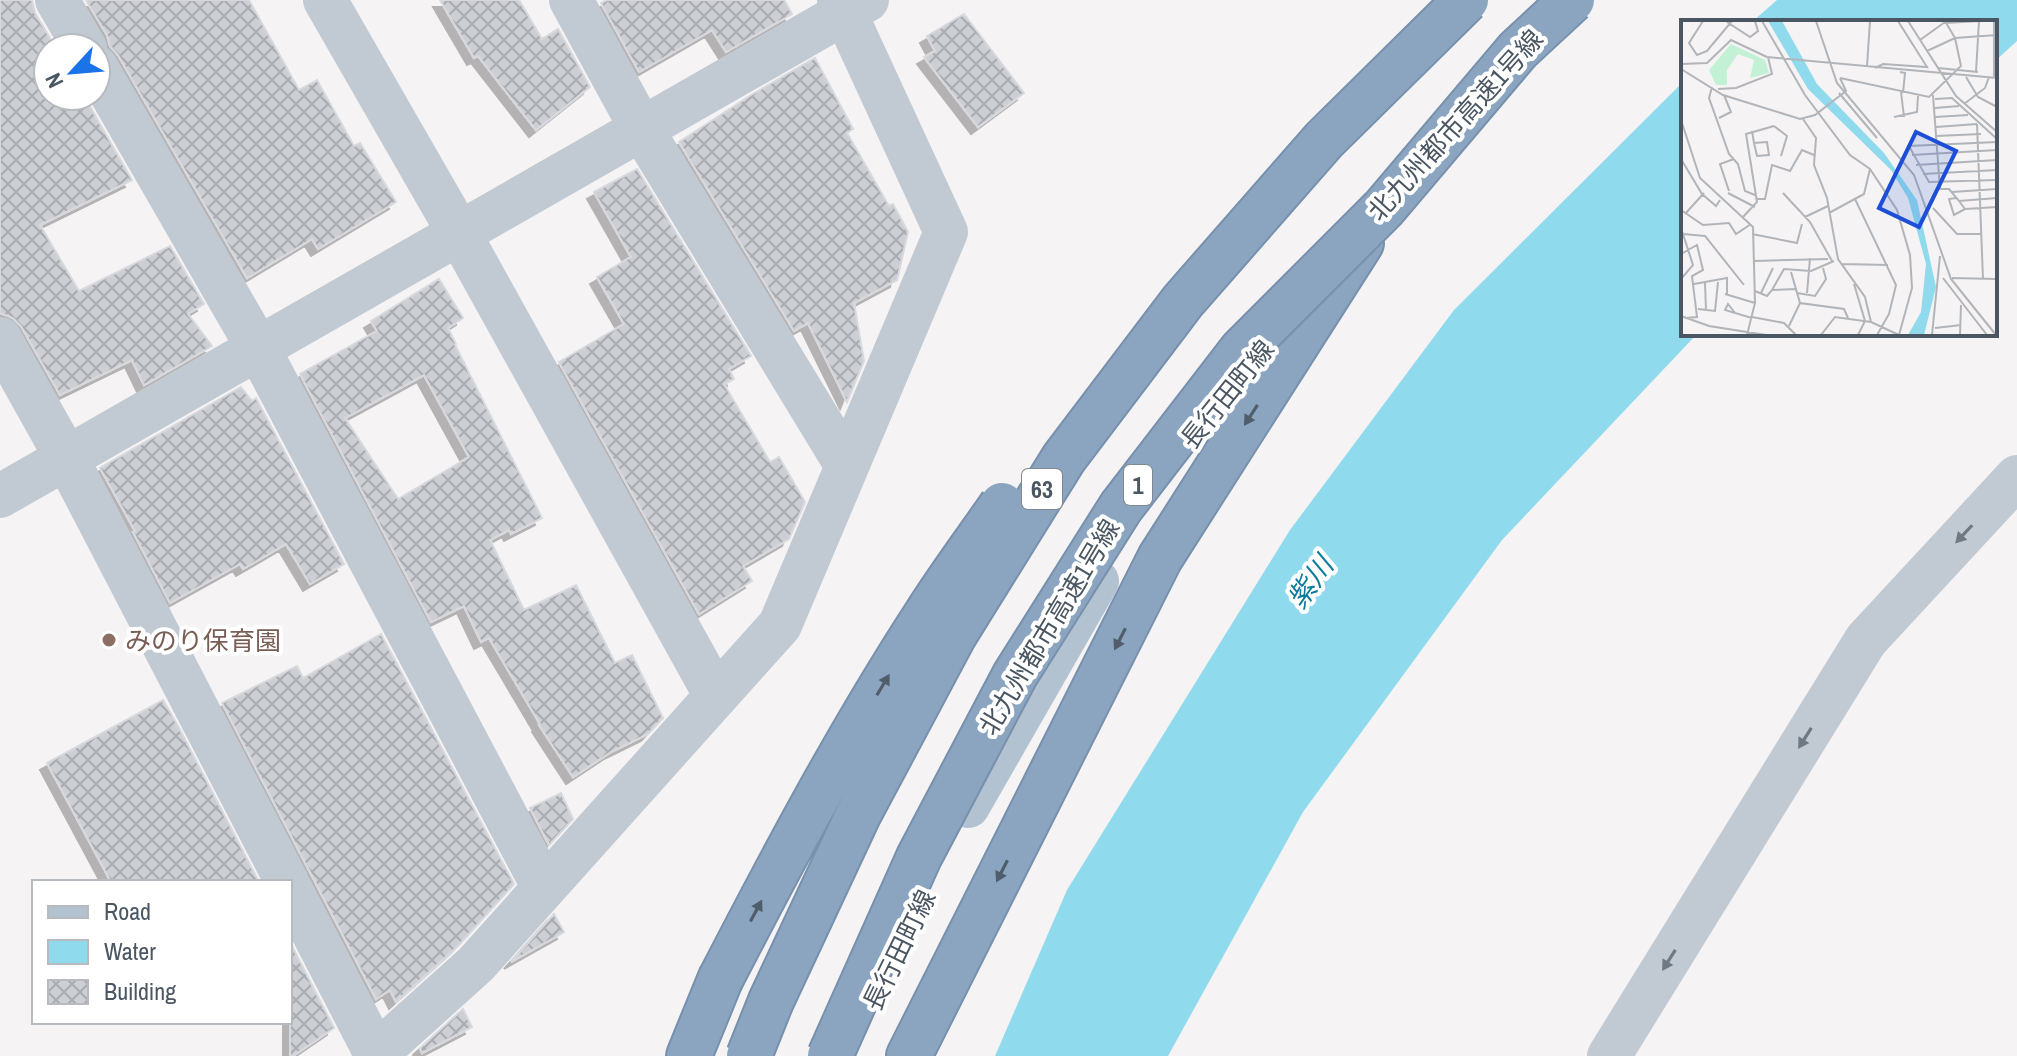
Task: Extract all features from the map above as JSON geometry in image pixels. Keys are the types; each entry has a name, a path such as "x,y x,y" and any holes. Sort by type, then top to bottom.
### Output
{"highway":[{"path":"689,1056 720,980 787,851 858,725 926,614 1039,451 1173,282 1324,140 1466,0"},
{"name":"北九州都市高速1号線","path":"830,1056 919,857 1015,675 1121,507 1242,350 1384,208 1518,50 1573,0"},
{"path":"749,1056 771,1001 858,815 954,635 1064,458 1183,301 1324,140"},
{"path":"909,1056 1160,558 1384,208"}],"main road":[{"name":"63","path":"738,1056 763,992 837,839 1001,545 1183,293 1338,114 1460,0"},
{"name":"長行田町線","path":"848,1056 963,816 1150,490 1454,113 1573,0"}],"street":[{"path":"57,0 76,32"},
{"path":"325,0 459,233 716,696"},
{"path":"571,0 641,128 847,466"},
{"path":"0,496 851,4 946,232 780,625 476,964 376,1054 292,892"},
{"path":"112,95 258,348 544,888"},
{"path":"0,339 66,457 286,880"},
{"path":"1609,1056 1866,640 2017,477"}],"water":[{"path":"1777,0 2017,0 2017,41 1997,59 1997,20 1754,20"},
{"name":"紫川","path":"1681,84 1681,336 1695,336 1502,540 1303,812 1168,1056 995,1056 1067,890 1290,530 1454,310"}],"building":[{"path":"0,0 32,0 35,13 46,32 32,32 32,112 93,112 132,180 40,225 79,291 170,246 204,304 188,314 212,346 144,385 132,360 60,395 21,326 13,318 0,313"},
{"path":"86,0 249,0 299,90 317,80 354,146 360,143 396,202 318,249 312,239 247,278 112,48 112,32 105,32"},
{"path":"440,0 519,0 542,39 558,29 590,87 536,130 478,56 474,58"},
{"path":"607,0 784,0 792,14 726,52 712,30 639,72 601,3"},
{"path":"964,14 1024,93 978,127 924,57 935,51 927,36"},
{"path":"815,58 853,129 847,133 889,206 893,204 908,232 897,280 854,303 864,361 847,402 808,323 794,331 679,142"},
{"path":"637,169 751,356 729,369 734,379 724,384 770,462 779,457 805,502 789,539 743,566 752,581 699,614 559,362 624,324 597,277 631,257 594,192"},
{"path":"439,279 463,318 448,328 455,345 542,518 511,534 509,530 490,540 524,610 576,585 615,663 632,655 663,718 648,734 611,752 573,777 489,638 481,642 464,606 431,622 300,374 377,331 371,321","holes":["424,375 469,457 398,499 345,418"]},
{"path":"241,387 252,401 256,398 344,564 310,584 286,544 243,569 240,564 170,603 100,468"},
{"path":"381,634 514,884 458,946 396,1002 390,990 376,999 222,703 297,666 303,678"},
{"path":"163,700 258,880 110,880 47,763"},
{"path":"561,793 573,819 549,845 530,808"},
{"path":"554,914 564,932 511,962"},
{"path":"292,946 334,1028 290,1056 292,1024"},
{"path":"463,1009 472,1027 422,1053 420,1048"}],"place":[{"name":"みのり保育園","path":"109,640"}]}
